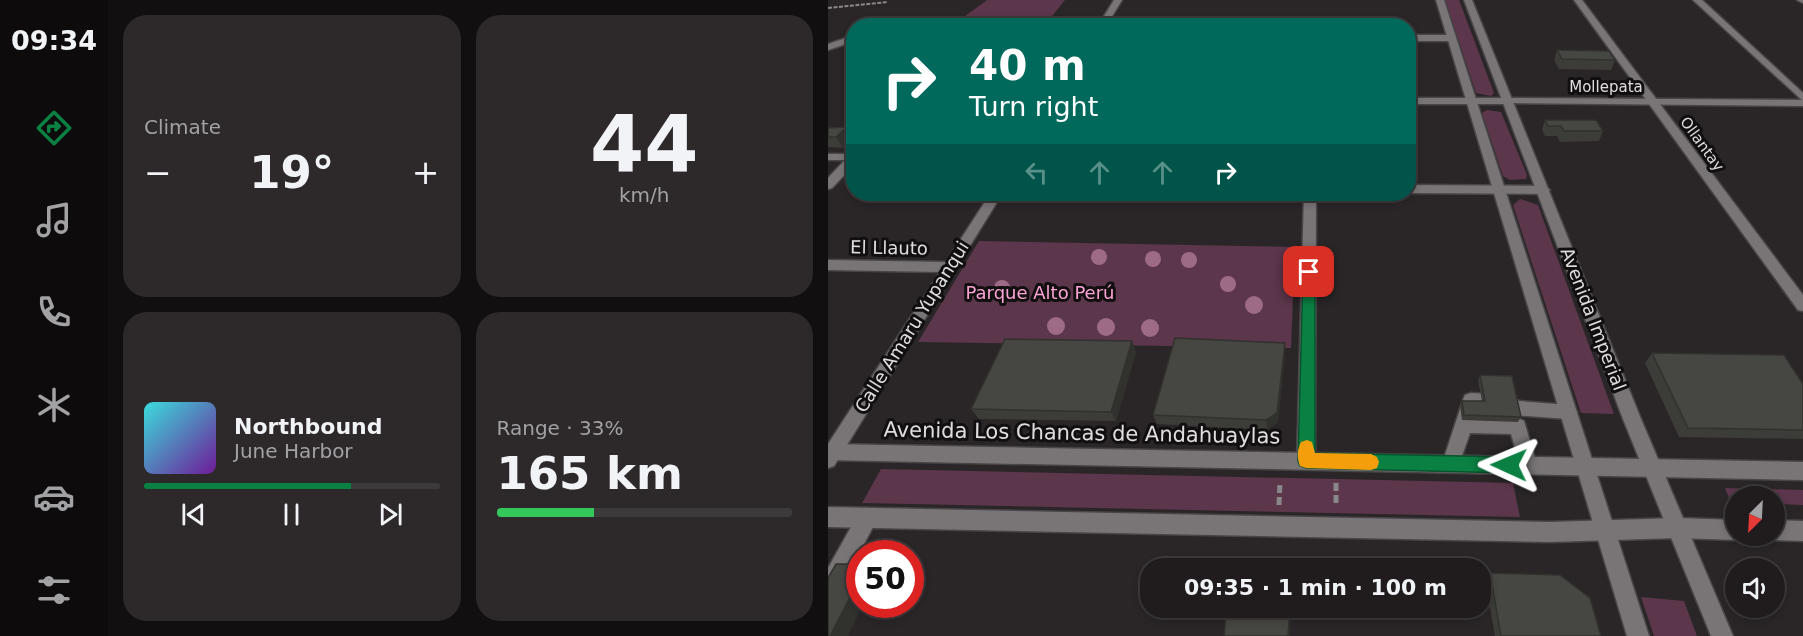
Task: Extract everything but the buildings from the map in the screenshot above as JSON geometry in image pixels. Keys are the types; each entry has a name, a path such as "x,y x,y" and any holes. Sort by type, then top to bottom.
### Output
{"street":[{"path":"1107,18 1118,0"},
{"path":"1440,0 1638,636"},
{"name":"Avenida Imperial","path":"1468,0 1632,419 1722,636"},
{"name":"Ollantay","path":"1578,0 1803,306"},
{"path":"1697,0 1803,98"},
{"path":"1416,38 1452,39"},
{"path":"828,47 846,41"},
{"name":"Mollepata","path":"1416,101 1803,103"},
{"path":"828,157 846,158"},
{"path":"828,185 846,166"},
{"path":"1416,189 1544,190"},
{"name":"Calle Amaru Yupanqui","path":"830,455 992,201"},
{"path":"1306,461 1310,201"},
{"name":"El Llauto","path":"828,265 950,267"},
{"path":"1451,464 1471,400 1510,402 1528,465"},
{"path":"1464,425 1568,411"},
{"name":"Avenida Los Chancas de Andahuaylas","path":"830,455 1281,460 1803,471"},
{"path":"828,517 1550,532 1678,528 1725,530"},
{"path":"828,588 867,518"},
{"path":"1785,530 1803,531"}],"path":[{"path":"828,8 888,2"},
{"path":"1278,526 1281,460"},
{"path":"1336,461 1336,527"}],"green space":[{"path":"987,0 1065,0 1051,18 963,18"},
{"path":"1445,0 1459,0 1494,93 1491,96 1476,93"},
{"path":"1487,110 1501,112 1527,175 1526,179 1510,180 1503,176 1482,113"},
{"path":"1520,199 1538,205 1614,414 1581,413 1513,205"},
{"name":"Parque Alto Perú","path":"979,241 1295,247 1291,348 918,342"},
{"path":"881,469 1513,483 1520,517 862,503"},
{"path":"1785,490 1803,490 1803,505 1785,504"},
{"path":"1641,597 1684,601 1697,636 1654,636"}],"slow traffic":[{"path":"1307,447 1306,461 1371,462"}],"route":[{"path":"1309,272 1306,461 1509,465"}]}
